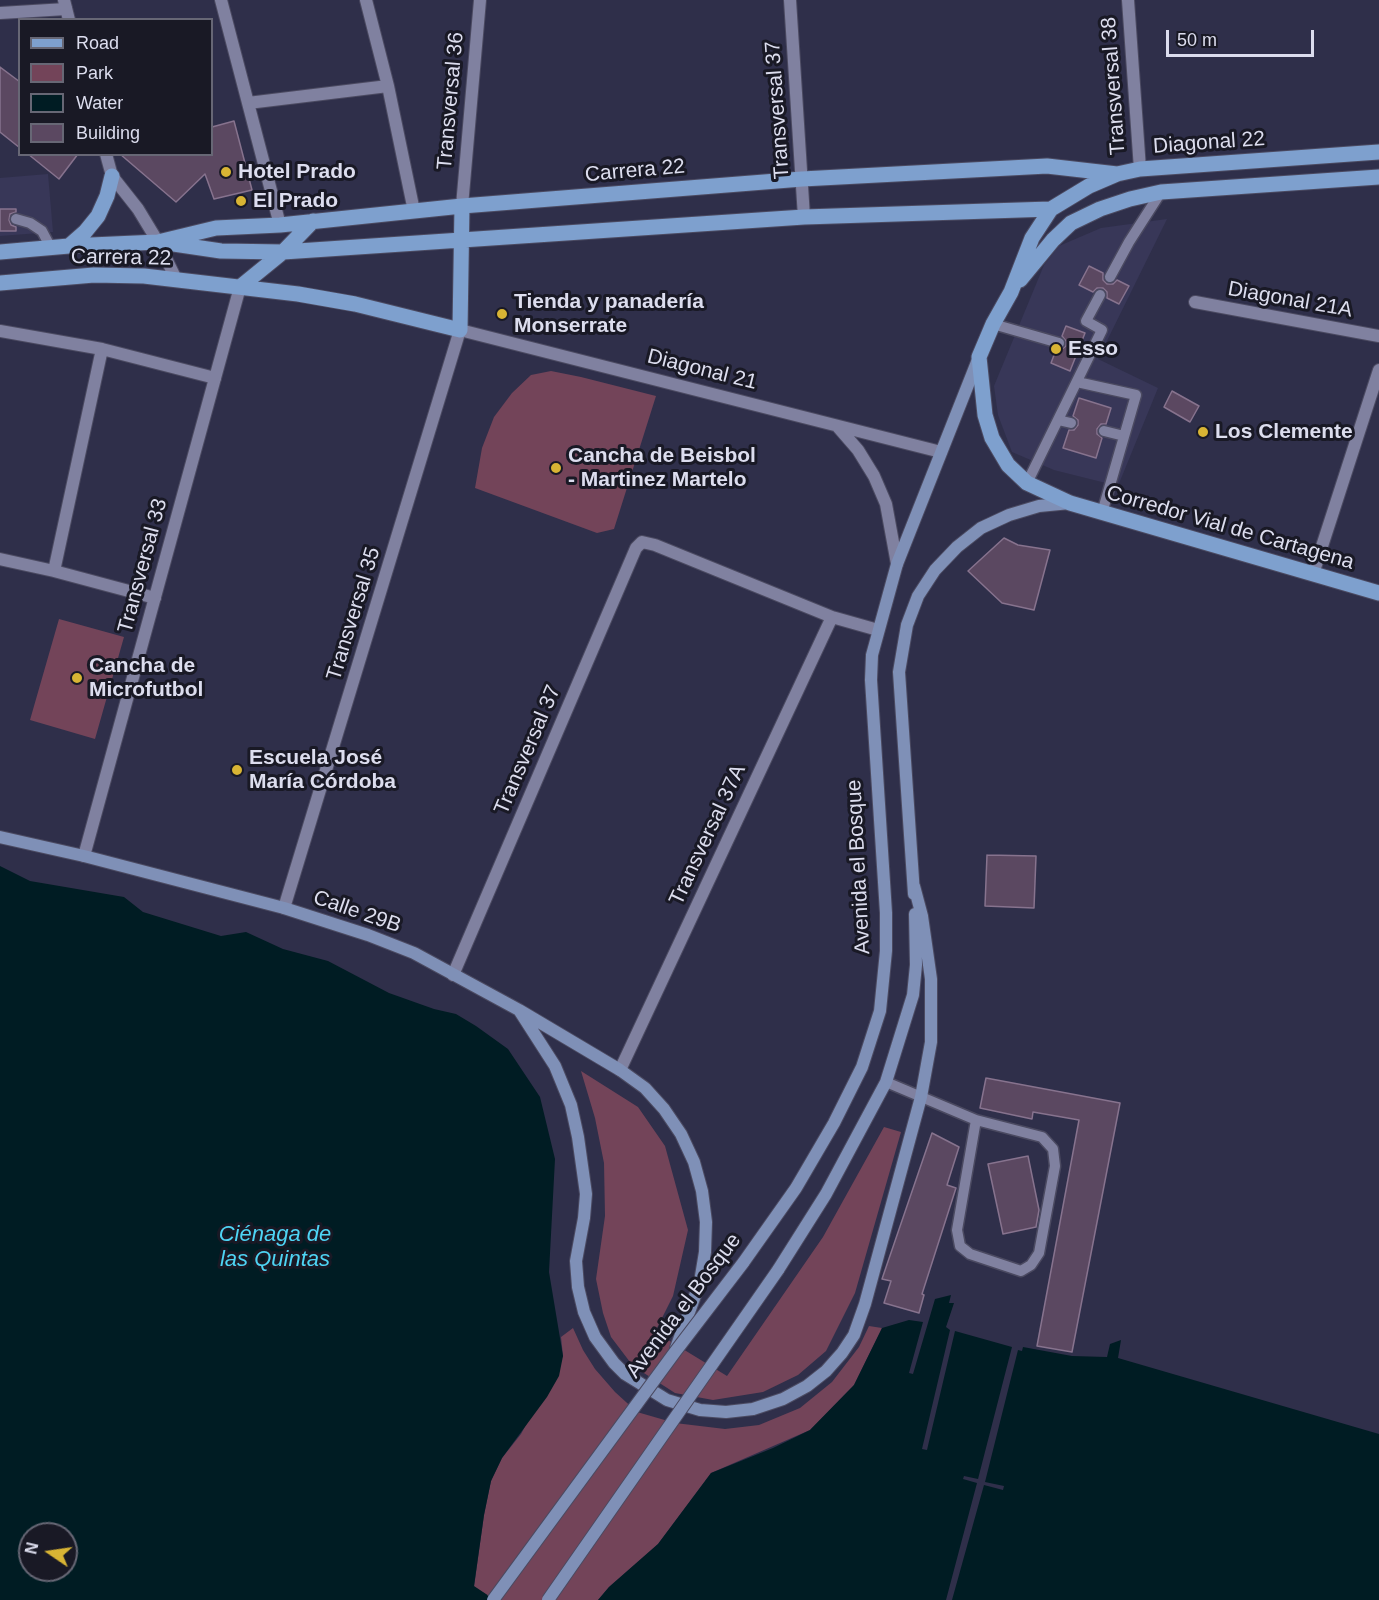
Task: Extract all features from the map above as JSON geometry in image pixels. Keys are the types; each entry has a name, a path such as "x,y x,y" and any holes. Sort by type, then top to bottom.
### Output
{"main road":[{"name":"Diagonal 22","path":"1051,209 1089,186 1117,174 1140,169 1379,152"},
{"path":"1340,155 1343,179"},
{"name":"Carrera 22","path":"158,242 216,228 280,225 462,206 802,179 1047,166 1117,174"},
{"path":"69,246 98,216 107,196 112,176"},
{"path":"1161,192 1379,177"},
{"name":"Avenida el Bosque","path":"1011,292 1053,240 1071,223 1125,200 1161,192"},
{"path":"460,330 462,206"},
{"name":"Carrera 22","path":"0,252 158,242 221,251 283,252 804,217 1051,209"},
{"name":"Avenida el Bosque","path":"493,1600 796,1188 834,1123 862,1067 880,1011 886,951 886,914 871,680 872,655 897,564 979,357 993,324 1011,292 1032,238 1051,209"},
{"path":"240,287 283,252 313,222"},
{"name":"Carrera 22","path":"0,283 94,275 144,276 240,287"},
{"name":"Diagonal 21","path":"240,287 355,304 460,330"},
{"path":"979,357 983,407 992,438 1008,465 1027,483"},
{"name":"Corredor Vial de Cartagena","path":"1027,483 1070,503 1379,593"},
{"path":"548,1600 778,1270 826,1194 886,1082 913,995 916,937 914,886 899,672 907,625 918,596 935,570 957,547 981,528 1009,515 1039,506 1070,503"},
{"name":"Calle 29B","path":"0,837 84,856 284,908 368,934 414,953 519,1010 620,1070 645,1088 664,1109 681,1134 694,1162 702,1191 706,1222 705,1252 700,1282 675,1352"},
{"path":"519,1010 555,1066 571,1105 586,1194 576,1261 578,1287 584,1312 595,1336 614,1363 625,1374 667,1400 700,1410 726,1412 753,1408 783,1399 807,1386 826,1371 843,1353 854,1335 865,1304 921,1097 931,1042 931,978 926,937 914,886"}],"street":[{"path":"220,0 280,225"},
{"path":"366,0 388,86 414,211"},
{"name":"Transversal 36","path":"462,206 480,0"},
{"name":"Transversal 37","path":"790,0 804,217"},
{"name":"Transversal 38","path":"1128,0 1140,169"},
{"path":"0,13 66,9"},
{"path":"248,103 388,86"},
{"path":"107,156 112,176 138,210 158,242 176,279"},
{"name":"Transversal 33","path":"84,856 240,287"},
{"name":"Diagonal 21A","path":"1195,302 1379,336"},
{"name":"Diagonal 21","path":"460,330 941,452"},
{"name":"Transversal 35","path":"284,908 460,330"},
{"path":"0,331 102,349 215,378"},
{"path":"54,571 102,349"},
{"path":"1313,574 1379,370"},
{"path":"838,427 858,450 874,476 886,504 897,564"},
{"name":"Transversal 37","path":"453,975 636,548 642,542 655,544 832,617"},
{"path":"0,559 155,598"},
{"path":"832,617 878,630"},
{"name":"Transversal 37A","path":"620,1070 832,617"}],"lane":[{"path":"1110,277 1161,192"},
{"path":"16,219 30,223 42,231 51,248"},
{"path":"1027,483 1102,330 1086,321 1100,295"},
{"path":"993,324 1059,343"},
{"path":"1078,351 1090,356"},
{"path":"1077,382 1136,396 1102,513"},
{"path":"1058,420 1071,423"},
{"path":"1104,431 1124,436"},
{"path":"886,1082 976,1120 1042,1137 1053,1149 1055,1166 1039,1253 1031,1265 1021,1271 970,1254 960,1246 957,1230 976,1120"}],"shaded area":[{"path":"48,174 53,232 0,236 0,178"},
{"name":"Esso","path":"1167,219 1098,359 1158,388 1118,486 1054,470 1012,452 998,415 994,386 1044,265 1059,246 1101,228"}],"green space":[{"name":"Cancha de Beisbol - Martinez Martelo","path":"551,371 656,396 614,529 597,533 475,488 482,448 494,417 512,393 531,375"},
{"name":"Cancha de Microfutbol","path":"59,619 124,637 95,739 30,720"},
{"path":"581,1071 638,1107 665,1146 688,1230 673,1296 655,1332 727,1376 823,1237 884,1127 901,1132 855,1293 826,1351 798,1375 763,1392 713,1400 675,1393 633,1366 611,1337 596,1279 605,1216 604,1163 595,1118"},
{"path":"869,1326 882,1328 854,1385 810,1430 711,1473 658,1544 609,1587 598,1600 495,1600 474,1587 491,1481 502,1458 521,1434 563,1356 561,1337 573,1328 595,1369 637,1412 675,1423 725,1429 759,1425 800,1408 832,1382 859,1347"}],"water":[{"name":"Ciénaga de las Quintas","path":"0,866 30,881 124,897 143,912 221,936 246,932 283,949 328,961 389,993 434,1009 456,1014 508,1049 540,1097 555,1159 549,1272 563,1356 559,1376 547,1397 502,1458 491,1481 474,1586 495,1600 0,1600"},
{"path":"951,1295 949,1303 954,1303 946,1327 950,1330 922,1449 927,1450 955,1331 1012,1347 978,1479 964,1476 963,1479 977,1483 946,1600 598,1600 609,1587 658,1544 711,1473 810,1430 854,1385 882,1328 909,1320 923,1322 909,1373 913,1374 935,1299"},
{"path":"1121,1340 1118,1358 1379,1434 1379,1600 952,1600 984,1485 1003,1490 1004,1486 985,1482 1018,1350 1022,1351 1023,1347 1072,1356 1107,1357 1110,1344"}],"building":[{"path":"0,67 18,80 18,146 0,132"},
{"path":"234,121 252,190 214,199 205,174 176,202 122,156 213,156 213,127"},
{"path":"30,156 76,156 59,179"},
{"path":"0,209 16,209 16,212 10,214 9,220 11,225 16,227 16,231 0,231"},
{"path":"1089,266 1103,273 1103,280 1107,284 1113,284 1117,280 1129,286 1119,304 1107,298 1107,292 1103,288 1097,288 1093,292 1079,285"},
{"path":"1066,326 1085,333 1070,371 1051,363 1056,350 1061,350 1066,346 1066,341 1062,336"},
{"path":"1172,391 1199,406 1190,422 1164,407"},
{"path":"1079,398 1111,408 1106,424 1101,424 1097,429 1097,434 1102,438 1096,458 1063,448 1069,430 1074,430 1078,425 1078,420 1073,416"},
{"path":"1004,538 1018,545 1050,550 1034,610 1002,603 968,571"},
{"path":"987,855 1036,856 1034,908 985,906"},
{"path":"986,1078 1120,1103 1072,1352 1037,1346 1079,1120 1033,1112 1032,1119 980,1108"},
{"path":"932,1133 959,1147 947,1185 956,1188 922,1294 924,1295 919,1313 884,1303 891,1281 882,1279"},
{"path":"1028,1156 1039,1210 1036,1227 1003,1234 988,1164"}],"place":[{"name":"Hotel Prado","path":"226,172"},
{"name":"El Prado","path":"241,201"},
{"name":"Tienda y panadería Monserrate","path":"502,314"},
{"name":"Esso","path":"1056,349"},
{"name":"Los Clemente","path":"1203,432"},
{"name":"Cancha de Beisbol - Martinez Martelo","path":"556,468"},
{"name":"Cancha de Microfutbol","path":"77,678"},
{"name":"Escuela José María Córdoba","path":"237,770"}]}
